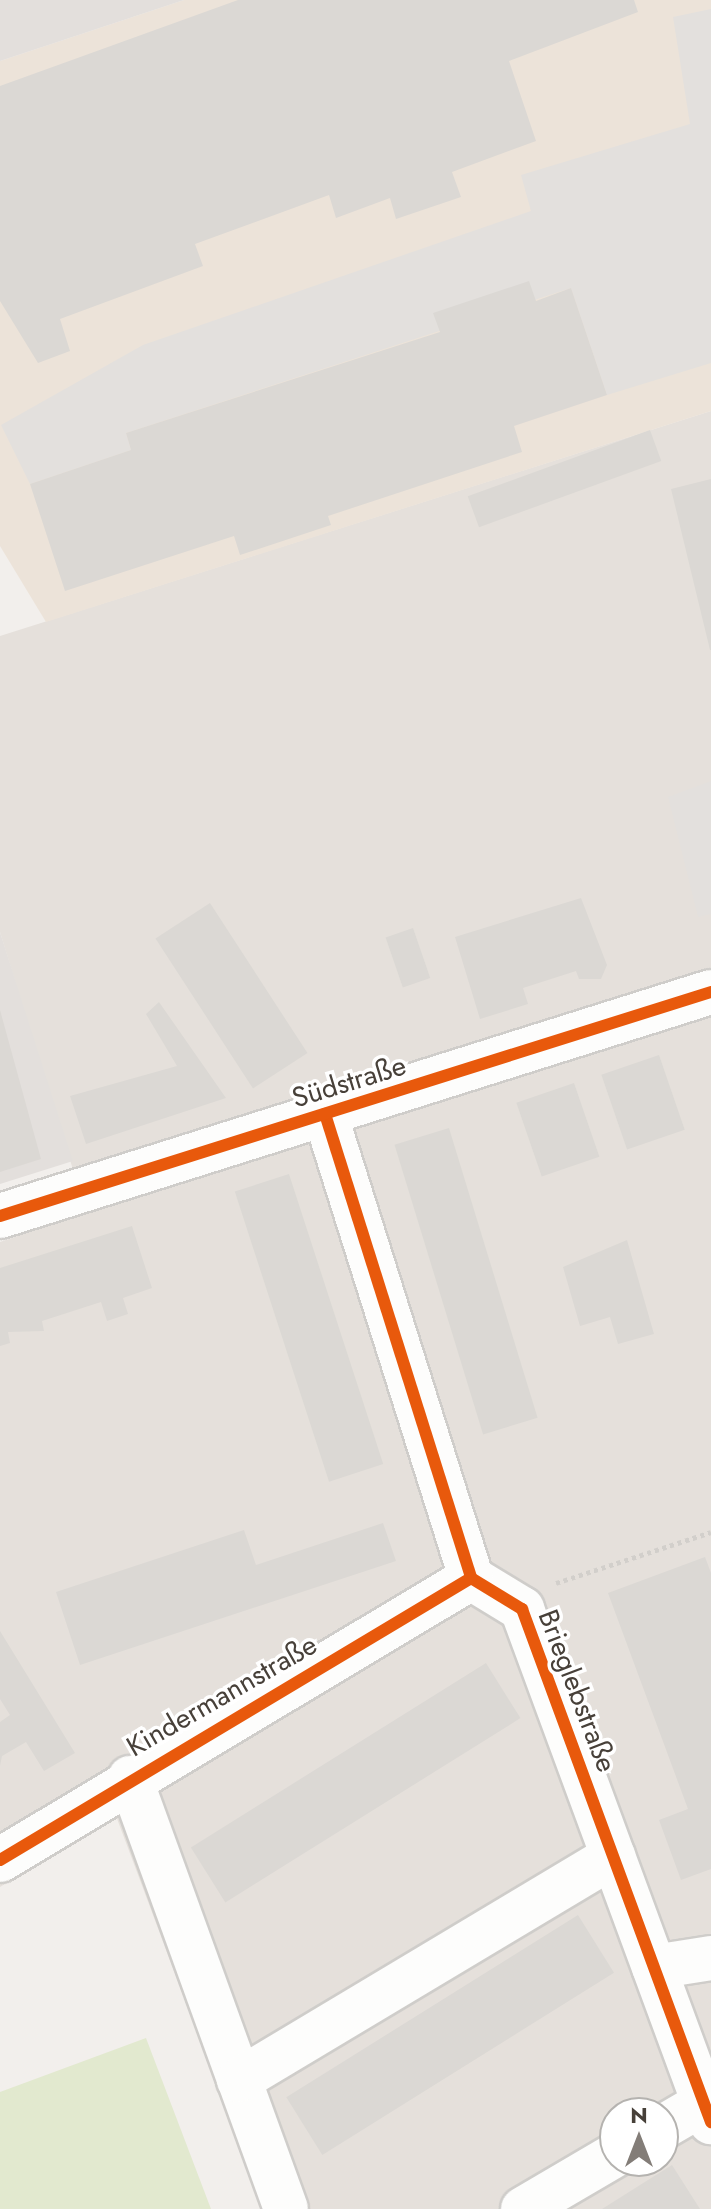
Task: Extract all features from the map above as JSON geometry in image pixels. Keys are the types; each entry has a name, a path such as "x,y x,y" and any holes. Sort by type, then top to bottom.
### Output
{"street":[{"name":"Südstraße","path":"0,1216 711,992"},
{"name":"Brieglebstraße","path":"325,1114 488,1589 522,1609 708,2112 679,2122"},
{"name":"Kindermannstraße","path":"0,1860 130,1778 488,1589"},
{"path":"130,1778 286,2209"},
{"path":"239,2080 613,1856"},
{"path":"654,1967 711,1958"},
{"path":"523,2209 599,2164"}],"path":[{"path":"488,1589 711,1532"}],"shaded area":[{"path":"0,0 184,0 0,61"},
{"path":"184,0 711,0 711,411 46,622 0,546 0,61"},
{"path":"711,9 711,363 607,395 571,288 126,433 131,450 30,484 1,425 143,345 531,211 521,175 690,124 673,17"},
{"path":"711,411 711,2209 263,2209 116,1816 0,1887 0,1242 86,1212 0,932 0,636"},
{"path":"711,781 711,914 698,917 668,797"},
{"path":"0,932 73,1161 0,1184"}],"green space":[{"path":"146,2038 211,2209 0,2209 0,2092"}],"building":[{"path":"238,0 634,0 638,12 509,61 536,141 452,172 461,197 396,219 390,198 336,218 329,195 195,244 203,266 60,319 70,351 38,363 0,301 0,86"},
{"path":"529,281 536,301 571,288 607,395 514,426 522,452 328,516 331,525 240,555 234,536 65,591 30,484 131,450 126,433 440,332 433,313"},
{"path":"650,430 661,461 479,527 468,496"},
{"path":"711,479 711,650 710,650 671,489"},
{"path":"581,898 607,965 601,979 579,979 576,971 523,988 528,1004 480,1019 455,937"},
{"path":"210,903 307,1053 253,1089 155,938"},
{"path":"413,928 430,978 403,988 386,937"},
{"path":"159,1002 226,1098 86,1144 70,1096 177,1066 146,1014"},
{"path":"0,1010 41,1159 0,1172"},
{"path":"659,1055 685,1130 627,1150 601,1075"},
{"path":"574,1083 599,1157 542,1177 516,1103"},
{"path":"449,1128 538,1418 483,1434 394,1145"},
{"path":"289,1174 383,1464 329,1482 235,1192"},
{"path":"132,1226 152,1288 123,1298 128,1314 107,1321 101,1302 42,1321 44,1331 8,1332 10,1343 0,1346 0,1268"},
{"path":"627,1240 654,1334 618,1344 610,1317 580,1326 563,1267"},
{"path":"383,1523 396,1561 80,1665 56,1592 244,1530 256,1565"},
{"path":"705,1557 711,1573 711,1869 681,1880 659,1820 688,1809 608,1593"},
{"path":"0,1631 75,1753 44,1771 26,1742 2,1756 0,1766 0,1722 10,1715 0,1699"},
{"path":"486,1663 520,1718 225,1903 191,1847"},
{"path":"578,1915 614,1973 322,2155 286,2097"},
{"path":"679,2176 700,2209 602,2209 648,2180"}],"cycle path":[{"path":"0,1216 711,992"},
{"path":"325,1114 471,1578 522,1609 711,2122"},
{"path":"0,1860 471,1578"}]}
